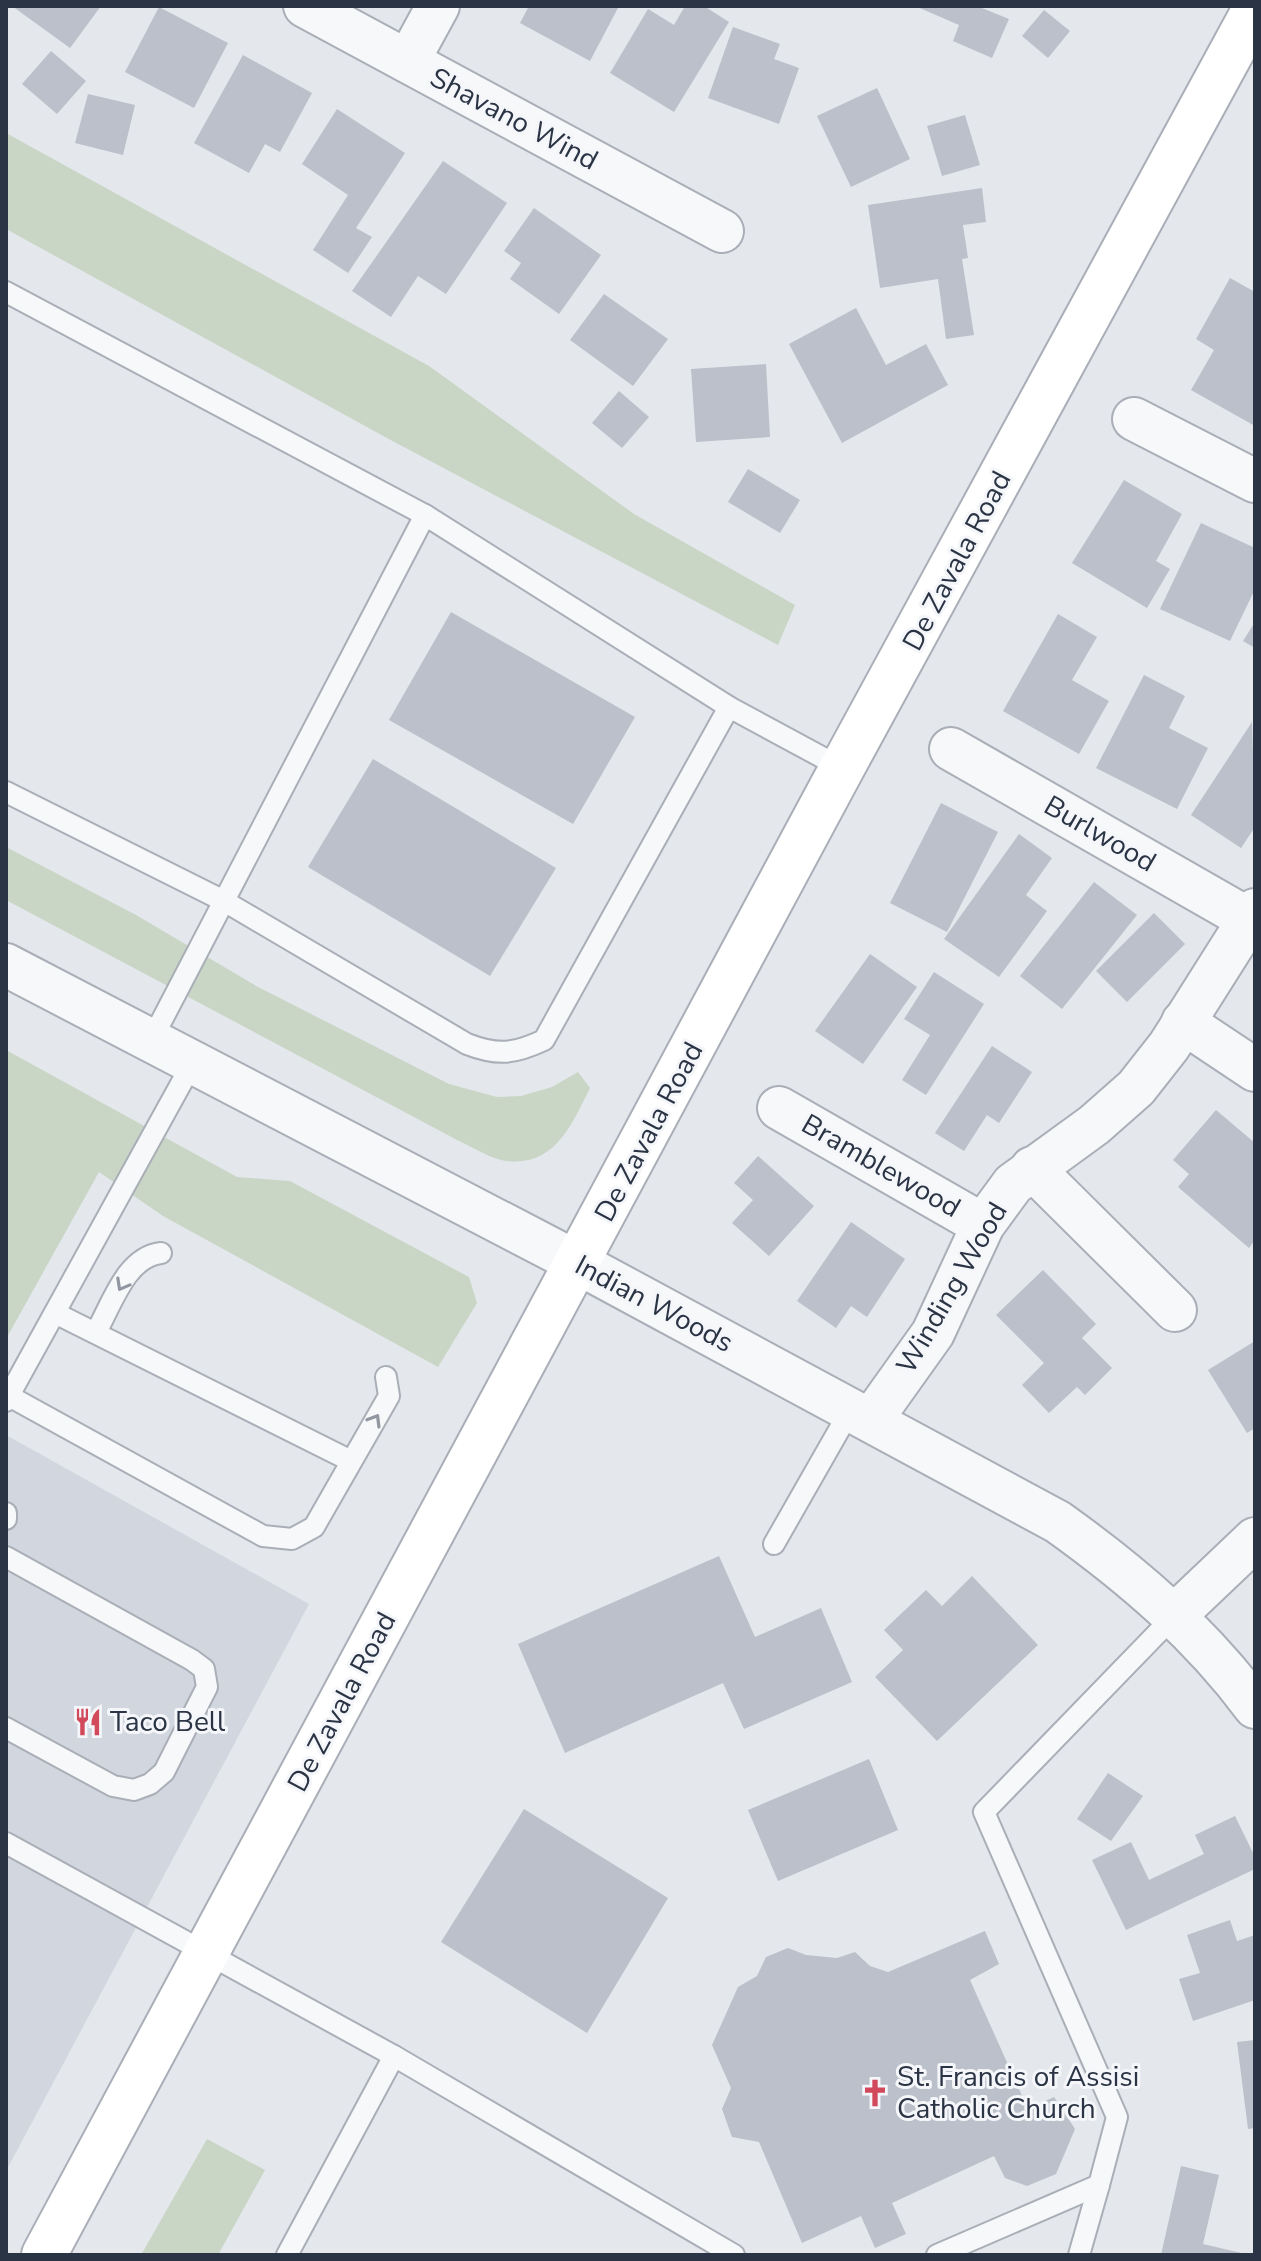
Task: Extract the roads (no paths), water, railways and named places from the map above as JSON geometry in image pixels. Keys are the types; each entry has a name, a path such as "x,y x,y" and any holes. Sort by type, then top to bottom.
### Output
{"main road":[{"name":"De Zavala Road","path":"44,2255 842,768 1255,9"}],"street":[{"name":"Shavano Wind","path":"305,6 722,231"},
{"path":"408,61 438,6"},
{"path":"1134,419 1255,481"},
{"name":"Burlwood","path":"951,749 1252,915"},
{"name":"Winding Wood","path":"861,1415 933,1333 983,1225 1013,1184 1094,1125 1136,1088 1252,915"},
{"name":"Indian Woods","path":"6,965 578,1263 1058,1522 1120,1567 1175,1615 1232,1675 1255,1707"},
{"path":"1183,1022 1255,1070"},
{"name":"Bramblewood","path":"779,1108 983,1225"},
{"path":"1032,1168 1175,1310"},
{"path":"1175,1615 1255,1539"}],"lane":[{"path":"6,292 425,515 729,707 842,768"},
{"path":"151,1041 425,515"},
{"path":"6,792 224,901 467,1044 495,1054 517,1053 544,1040 729,707"},
{"path":"193,1062 8,1398 263,1536 292,1539 314,1527 389,1396 386,1377"},
{"path":"96,1332 131,1270 144,1255 161,1253"},
{"path":"55,1313 351,1461"},
{"path":"774,1544 861,1415"},
{"path":"6,1557 192,1660 204,1669 207,1687 164,1772 150,1784 134,1790 113,1786 6,1728"},
{"path":"1079,2255 1117,2117 984,1812 1175,1615"},
{"path":"6,1843 394,2056 734,2255"},
{"path":"287,2255 394,2056"},
{"path":"937,2255 1099,2185"}],"place":[{"name":"Taco Bell","path":"88,1722"},
{"name":"St. Francis of Assisi Catholic Church","path":"875,2093"}]}
